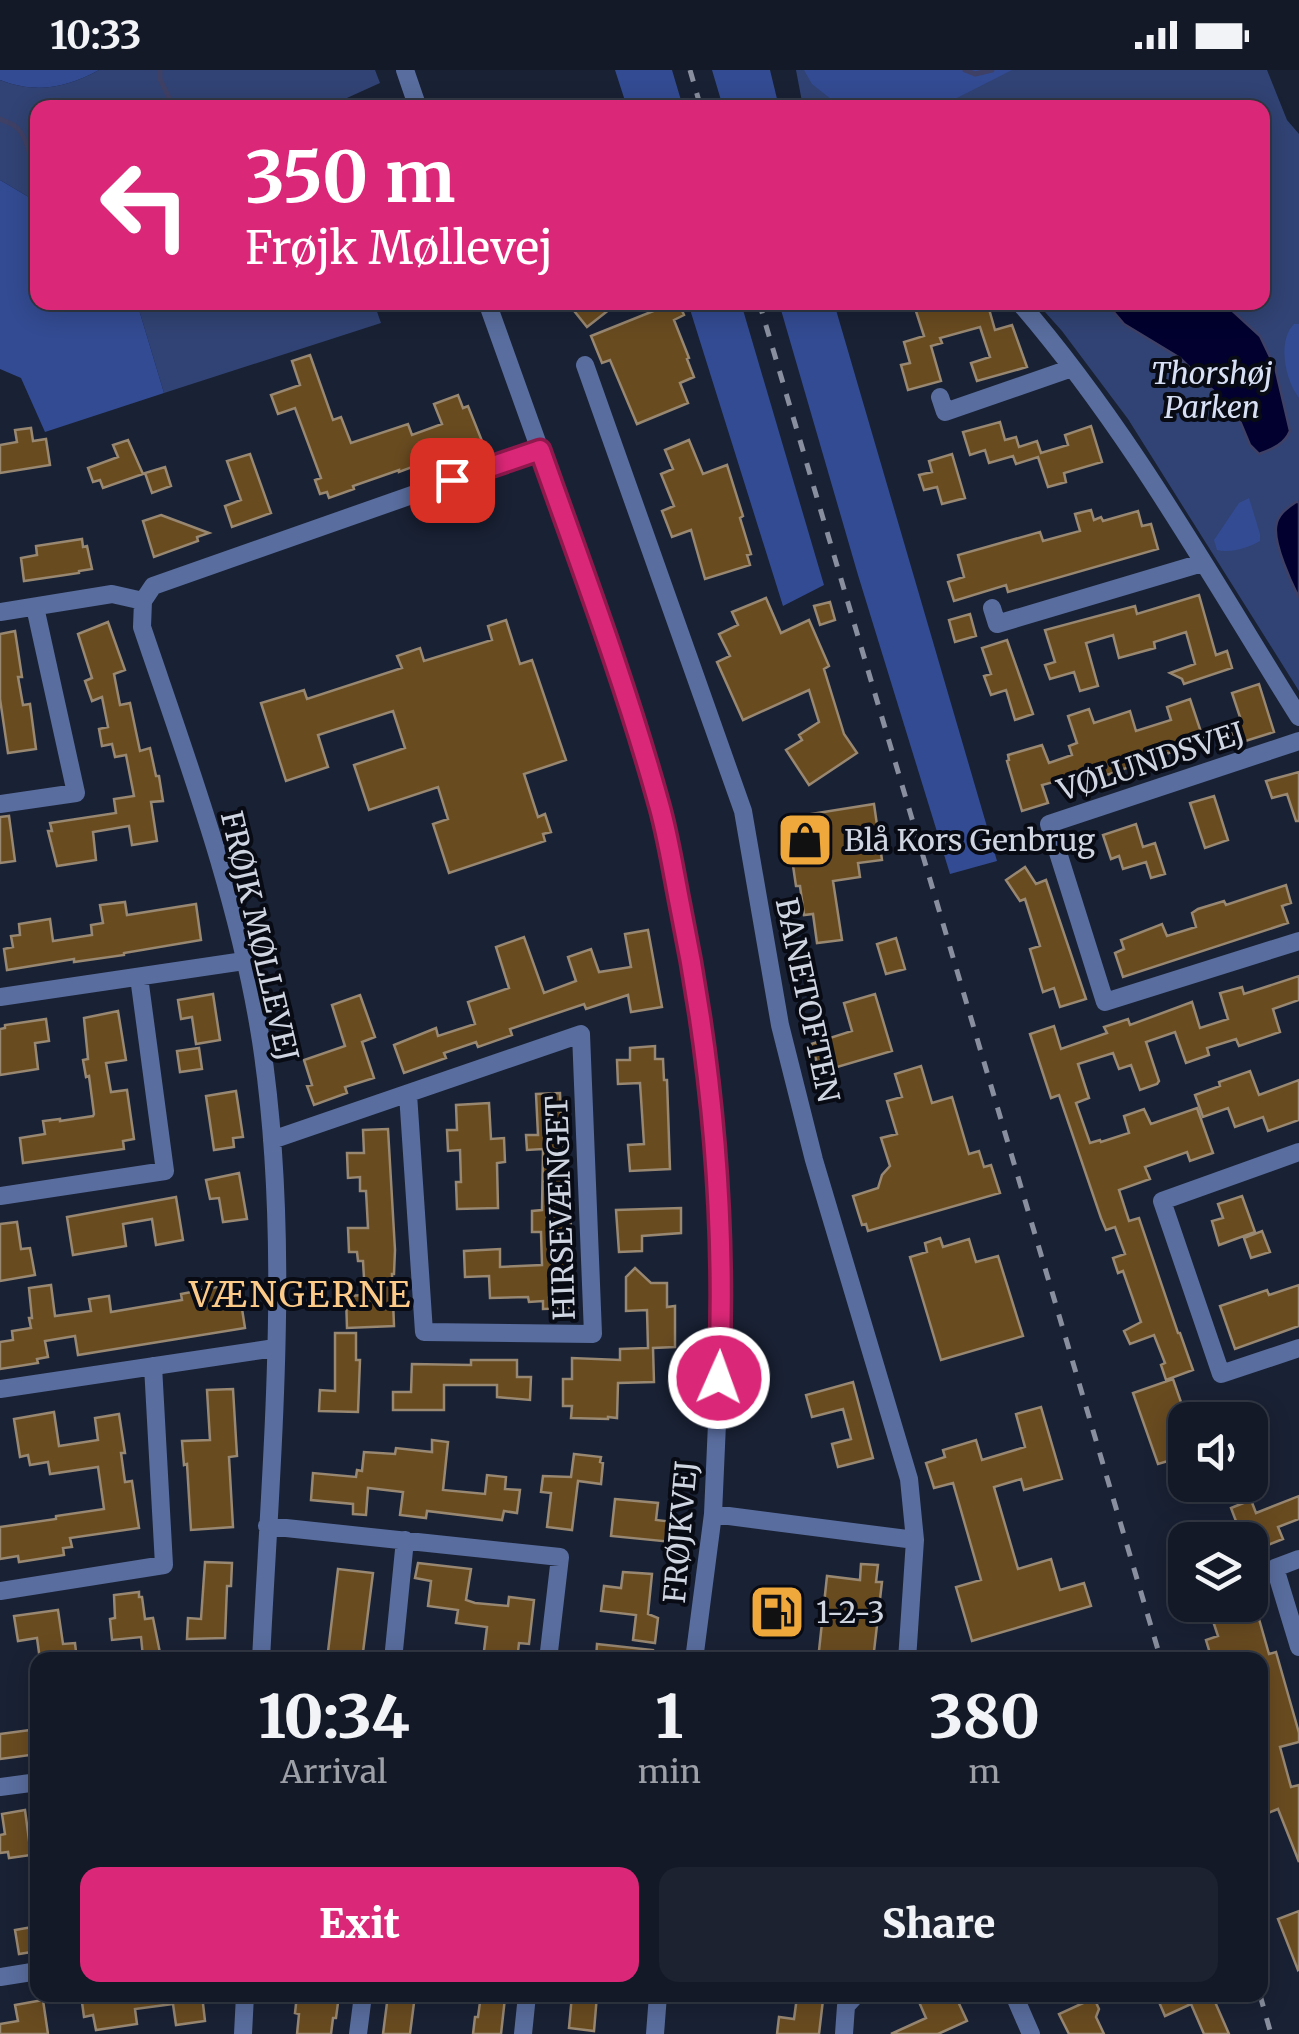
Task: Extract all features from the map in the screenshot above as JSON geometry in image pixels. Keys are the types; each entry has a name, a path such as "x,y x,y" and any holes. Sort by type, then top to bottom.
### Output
{"street":[{"path":"405,70 415,100"},
{"name":"FRØJKVEJ","path":"490,310 613,654 659,804 694,970 715,1129 722,1310 713,1514 695,1652"},
{"path":"1026,310 1122,437 1299,717"},
{"name":"BANETOFTEN","path":"585,365 743,812 780,1024 814,1160 909,1480 915,1540 908,1652"},
{"path":"940,396 945,412 1072,368"},
{"path":"1,606 35,607 112,594 143,600 154,586 540,450"},
{"path":"992,608 997,624 1202,563"},
{"name":"FRØJK MØLLEVEJ","path":"143,600 142,627 222,864 261,1040 272,1140 276,1248 261,1652"},
{"path":"0,804 76,793 35,607"},
{"name":"VØLUNDSVEJ","path":"1299,741 1049,824 1105,1002 1299,940"},
{"path":"0,997 244,960"},
{"path":"0,1196 165,1171 139,976"},
{"name":"HIRSEVÆNGET","path":"272,1140 581,1034 593,1334 424,1332 408,1094"},
{"path":"1299,1152 1162,1200 1220,1374 1299,1348"},
{"path":"0,1389 275,1348"},
{"path":"0,1591 164,1564 153,1366"},
{"path":"713,1514 915,1540"},
{"path":"267,1526 560,1556 549,1652"},
{"path":"394,1652 406,1540"},
{"path":"1299,1559 1275,1568 1299,1648"},
{"path":"0,1788 30,1783"},
{"path":"0,1976 30,1972"},
{"path":"243,2034 245,2002"},
{"path":"358,2034 362,2002"},
{"path":"523,2034 526,2002"},
{"path":"654,2034 657,2002"},
{"path":"844,2034 850,2002"},
{"path":"1017,2002 1031,2034"}],"green space":[{"path":"99,70 375,70 380,83 342,100 30,100 30,198 0,180 0,80 38,88 75,81"},
{"name":"Thorshøj Parken","path":"796,70 1267,70 1287,120 1299,134 1299,691 1128,419 1043,310 1270,310 1270,100 802,100"},
{"path":"139,310 376,310 381,323 164,393"}],"shaded area":[{"path":"0,70 99,70 63,85 38,88 0,80"},
{"path":"615,70 672,70 681,100 625,100"},
{"path":"712,70 770,70 777,100 721,100"},
{"path":"804,70 1012,70 953,100 832,100 812,84"},
{"path":"0,180 30,198 30,310 139,310 164,393 45,432 21,378 0,369"},
{"path":"690,310 743,310 824,585 783,606"},
{"path":"781,310 836,310 997,861 950,874"},
{"path":"1112,310 1232,310 1260,336 1275,367 1290,431 1287,436 1277,446 1259,454 1250,445 1237,414 1180,358 1124,324"},
{"path":"1294,324 1299,324 1299,398 1290,381 1284,350"},
{"path":"1249,498 1260,541 1239,549 1217,550 1214,540 1239,503"},
{"path":"1296,502 1299,598 1276,535 1280,515"}],"building":[{"path":"573,310 609,310 587,327"},
{"path":"656,310 682,310 684,315 674,320 694,377 680,383 688,403 637,424 610,360 602,363 591,336"},
{"path":"916,310 989,310 995,330 1012,325 1027,367 977,381 971,363 990,357 980,327 940,338 942,343 931,346 941,381 908,390 901,365 910,363 904,342 924,336"},
{"path":"310,355 333,420 341,417 351,443 408,424 412,435 442,424 434,404 458,395 463,408 468,406 482,441 329,498 327,492 320,494 315,480 321,478 295,408 278,414 271,395 300,385 292,361"},
{"path":"1000,422 1005,440 1016,437 1019,447 1037,441 1041,453 1068,445 1065,435 1091,426 1102,462 1064,473 1066,482 1048,487 1038,457 1016,464 1013,456 989,463 985,450 970,455 963,432"},
{"path":"31,428 33,441 46,439 50,465 0,473 0,445 17,442 15,430"},
{"path":"128,440 143,474 103,488 100,480 93,482 88,468 118,457 113,445"},
{"path":"689,440 703,474 727,465 751,554 747,555 750,565 705,579 691,530 672,537 662,511 674,506 661,474 673,469 665,450"},
{"path":"250,454 271,513 232,527 225,506 241,500 227,461"},
{"path":"952,454 965,498 942,504 937,487 924,490 919,475 932,472 929,461"},
{"path":"165,467 171,486 152,493 145,473"},
{"path":"1091,510 1094,520 1101,517 1103,521 1138,511 1142,526 1151,524 1158,549 1008,592 1006,585 954,601 948,582 964,577 958,555 1040,532 1043,541 1080,531 1075,514"},
{"path":"161,515 209,533 154,557 143,521"},
{"path":"82,539 92,569 24,581 21,558 37,555 36,546"},
{"path":"1199,595 1216,655 1227,651 1232,668 1184,684 1170,673 1195,664 1186,632 1154,642 1155,648 1119,658 1113,635 1086,643 1098,686 1080,691 1074,672 1050,679 1045,665 1055,662 1045,630 1135,606 1137,614"},
{"path":"766,598 781,633 809,620 829,666 824,669 844,734 857,753 809,785 786,750 802,740 799,735 819,722 809,690 743,720 717,662 730,656 719,634 738,625 732,612"},
{"path":"830,602 835,620 820,625 814,606"},
{"path":"970,614 976,636 955,642 949,620"},
{"path":"506,620 520,664 532,660 566,760 524,774 538,817 545,814 551,832 543,834 545,841 449,873 433,824 448,819 438,787 369,810 354,765 405,748 393,711 318,735 328,767 286,781 261,703 304,690 307,699 402,668 397,656 420,648 424,661 492,640 488,626"},
{"path":"108,622 125,670 114,674 120,705 130,703 140,751 150,748 159,776 163,801 151,802 157,841 132,845 129,826 93,832 96,860 57,866 48,831 52,831 50,823 116,813 114,799 134,796 126,755 115,757 112,744 102,746 99,729 108,727 102,697 92,701 85,681 92,678 78,634"},
{"path":"15,631 22,677 18,677 23,705 30,704 36,749 8,753 0,699 0,634"},
{"path":"1007,640 1033,714 1015,720 1006,690 991,695 984,676 991,674 982,648"},
{"path":"1259,684 1274,732 1236,744 1230,727 1242,723 1232,693"},
{"path":"1190,699 1206,747 1182,754 1180,749 1079,785 1076,776 1042,785 1048,803 1022,811 1008,755 1042,745 1049,763 1072,755 1069,746 1077,743 1068,716 1089,709 1094,723 1130,711 1136,731 1171,720 1167,707"},
{"path":"1299,772 1296,821 1287,794 1272,798 1266,781"},
{"path":"1214,796 1228,840 1205,848 1190,803"},
{"path":"874,804 882,860 858,863 860,877 833,881 842,940 817,943 813,914 804,915 800,886 796,886 786,818"},
{"path":"9,816 15,861 0,863 0,817"},
{"path":"1136,824 1143,847 1155,843 1165,874 1151,878 1146,862 1123,869 1119,856 1111,859 1103,835"},
{"path":"1025,867 1036,884 1046,880 1086,999 1060,1007 1054,988 1043,992 1030,949 1040,946 1025,899 1020,901 1006,880"},
{"path":"1286,885 1291,903 1282,906 1288,923 1123,977 1115,953 1124,949 1121,940 1162,924 1167,936 1196,927 1192,913 1198,909 1224,901 1226,905"},
{"path":"125,902 127,915 196,904 201,940 124,955 7,970 4,949 13,947 11,936 20,935 19,924 50,919 53,941 92,935 91,925 103,923 100,905"},
{"path":"648,930 662,1007 631,1012 628,995 586,1009 584,1004 510,1029 512,1035 478,1047 476,1042 444,1053 446,1058 404,1073 394,1045 436,1028 438,1036 475,1024 468,1002 509,988 496,947 524,937 544,993 576,981 568,957 591,949 599,972 631,967 625,934"},
{"path":"896,938 905,969 886,974 877,944"},
{"path":"1299,976 1299,1000 1273,1009 1280,1032 1239,1046 1236,1039 1207,1048 1209,1055 1186,1063 1175,1032 1146,1042 1157,1084 1140,1090 1131,1065 1119,1069 1113,1053 1078,1064 1089,1098 1076,1103 1090,1143 1129,1133 1124,1116 1144,1109 1151,1124 1197,1108 1213,1153 1190,1161 1187,1152 1145,1167 1150,1179 1119,1190 1129,1221 1139,1218 1193,1370 1166,1380 1161,1365 1165,1363 1154,1335 1130,1344 1124,1331 1141,1322 1123,1271 1118,1273 1113,1258 1125,1254 1115,1227 1106,1230 1059,1095 1051,1098 1030,1034 1054,1026 1061,1049 1107,1033 1104,1027 1128,1019 1130,1025 1192,1002 1200,1028 1228,1019 1220,993 1242,987 1244,994"},
{"path":"213,994 220,1040 196,1044 192,1017 181,1019 178,1000"},
{"path":"875,994 892,1051 820,1072 811,1044 852,1031 844,1003"},
{"path":"360,995 375,1037 362,1042 374,1078 345,1087 347,1093 314,1105 304,1060 345,1046 332,1005"},
{"path":"118,1011 126,1060 106,1063 111,1092 127,1090 134,1139 123,1141 124,1149 23,1163 20,1138 45,1134 43,1121 93,1116 89,1076 86,1077 83,1060 88,1059 84,1018"},
{"path":"46,1019 49,1041 35,1043 38,1069 0,1075 0,1029"},
{"path":"655,1046 655,1059 663,1059 667,1080 670,1169 630,1171 628,1145 644,1144 640,1083 618,1084 617,1060 630,1060 630,1048"},
{"path":"199,1048 202,1069 180,1072 177,1051"},
{"path":"921,1066 932,1103 952,1097 969,1154 979,1151 984,1167 991,1165 1000,1193 868,1231 866,1224 862,1225 853,1196 878,1188 890,1166 881,1138 897,1134 887,1101 902,1097 895,1074"},
{"path":"1250,1071 1259,1095 1299,1080 1299,1120 1268,1131 1263,1117 1235,1127 1228,1108 1203,1117 1195,1095"},
{"path":"236,1091 243,1137 233,1138 234,1147 214,1150 206,1096"},
{"path":"560,1093 563,1176 569,1176 571,1230 566,1230 570,1308 543,1309 543,1301 529,1302 528,1297 490,1298 489,1276 465,1277 464,1251 500,1249 500,1267 542,1265 541,1232 532,1232 532,1211 542,1210 543,1149 527,1150 526,1135 538,1135 536,1094"},
{"path":"489,1103 491,1139 504,1138 505,1162 497,1163 498,1208 457,1209 460,1150 448,1151 447,1130 457,1130 456,1105"},
{"path":"388,1129 395,1250 394,1326 347,1328 346,1296 365,1295 363,1261 358,1261 357,1252 349,1252 348,1228 368,1228 366,1191 360,1191 360,1177 348,1178 347,1153 364,1153 363,1130"},
{"path":"239,1173 247,1219 223,1222 219,1198 210,1199 206,1180"},
{"path":"1242,1196 1255,1232 1219,1245 1212,1221 1223,1218 1218,1204"},
{"path":"176,1197 183,1240 156,1245 152,1219 123,1224 126,1246 73,1255 67,1217"},
{"path":"681,1208 681,1233 642,1236 642,1251 619,1252 616,1210"},
{"path":"17,1222 21,1249 30,1248 35,1275 0,1281 0,1224"},
{"path":"1262,1231 1270,1252 1251,1258 1244,1238"},
{"path":"940,1238 943,1247 969,1239 976,1262 998,1256 1023,1336 941,1360 910,1257 927,1252 925,1243"},
{"path":"635,1268 651,1283 667,1283 667,1307 675,1306 675,1347 653,1348 654,1382 618,1383 617,1418 571,1418 572,1406 563,1406 563,1379 572,1379 572,1358 620,1360 620,1349 648,1348 647,1310 626,1311 626,1277"},
{"path":"238,1283 245,1328 78,1355 75,1336 45,1341 48,1357 37,1359 38,1363 0,1369 0,1342 13,1340 12,1331 31,1328 29,1288 51,1285 55,1316 91,1311 89,1299 109,1296 111,1312 182,1300 181,1294"},
{"path":"1299,1285 1299,1326 1235,1349 1220,1306 1267,1290 1269,1295"},
{"path":"335,1333 356,1333 356,1360 360,1360 358,1412 319,1411 320,1390 335,1391"},
{"path":"471,1360 517,1360 517,1377 531,1377 530,1400 497,1397 497,1385 444,1385 444,1410 393,1410 393,1392 411,1392 412,1364 471,1365"},
{"path":"1173,1379 1181,1402 1168,1402 1168,1461 1158,1464 1133,1393"},
{"path":"853,1382 873,1458 838,1467 832,1444 851,1439 843,1409 812,1417 806,1395"},
{"path":"233,1389 237,1456 229,1457 233,1527 191,1530 182,1441 210,1440 207,1390"},
{"path":"1041,1407 1062,1479 1024,1490 1021,1479 994,1487 1018,1569 1051,1559 1060,1590 1084,1583 1091,1606 972,1641 956,1587 981,1580 953,1483 934,1488 926,1463 945,1457 943,1450 976,1440 982,1460 1025,1447 1016,1414"},
{"path":"54,1412 59,1446 98,1440 95,1418 119,1414 125,1482 132,1481 139,1528 70,1538 72,1547 63,1548 64,1555 19,1562 18,1556 0,1559 0,1527 104,1509 98,1467 50,1474 48,1462 30,1465 28,1455 20,1457 14,1419"},
{"path":"432,1440 448,1442 443,1490 485,1494 487,1475 506,1477 505,1489 520,1490 517,1513 504,1511 502,1520 427,1511 426,1518 400,1515 403,1492 368,1488 366,1515 353,1514 353,1504 311,1500 313,1473 356,1477 357,1470 362,1471 364,1452 395,1454 396,1448 432,1452"},
{"path":"574,1454 601,1457 601,1484 578,1481 572,1530 547,1527 551,1493 541,1492 543,1476 571,1477"},
{"path":"1299,1496 1299,1519 1278,1527 1283,1539 1268,1545 1268,1522 1236,1522 1231,1508 1252,1502 1256,1513"},
{"path":"615,1499 658,1503 656,1520 674,1522 672,1542 611,1536"},
{"path":"205,1562 232,1563 225,1638 187,1639 188,1618 201,1619"},
{"path":"418,1563 471,1569 466,1600 508,1606 509,1597 534,1600 529,1644 519,1643 518,1652 484,1651 487,1627 456,1623 458,1610 428,1606 431,1581 415,1578"},
{"path":"861,1564 878,1565 876,1582 882,1582 874,1652 819,1652 827,1576 860,1580"},
{"path":"338,1569 373,1573 363,1652 328,1652"},
{"path":"623,1572 652,1574 648,1614 658,1618 655,1643 633,1640 636,1615 601,1611 604,1586 621,1588"},
{"path":"139,1592 145,1619 153,1618 160,1652 142,1652 141,1637 112,1640 114,1595"},
{"path":"58,1610 63,1644 75,1643 76,1652 39,1652 37,1638 18,1641 14,1616"},
{"path":"1213,1622 1260,1622 1269,1654 1276,1652 1299,1733 1299,1742 1280,1747 1291,1787 1299,1785 1299,1862 1278,1809 1268,1813 1268,1652 1210,1652 1206,1640 1218,1636"},
{"path":"597,1644 653,1650 653,1652 596,1652"},
{"path":"30,1730 30,1755 0,1759 0,1734"},
{"path":"25,1810 30,1855 9,1858 8,1852 0,1853 0,1835 5,1834 2,1814"},
{"path":"1299,1911 1299,1969 1298,1970 1278,1919"},
{"path":"30,1927 30,1952 19,1954 15,1930"},
{"path":"43,2002 48,2034 0,2034 0,2024 18,2021 15,2005"},
{"path":"82,2002 203,2002 205,2021 176,2025 173,2004 135,2009 137,2024 96,2030 93,2015 84,2017"},
{"path":"296,2002 338,2002 331,2034 297,2034 299,2014 295,2013"},
{"path":"387,2002 414,2002 410,2034 383,2034"},
{"path":"480,2002 505,2002 501,2034 473,2034"},
{"path":"571,2002 596,2002 594,2031 569,2028"},
{"path":"796,2002 823,2002 819,2034 777,2034 779,2017 794,2019"},
{"path":"919,2002 958,2002 967,2021 938,2034 891,2034 926,2018"},
{"path":"1085,2002 1096,2002 1099,2009 1096,2017 1104,2034 1069,2034 1059,2014"},
{"path":"1159,2002 1215,2002 1229,2034 1204,2034 1191,2004 1165,2016"}],"waterway":[{"path":"160,70 170,100"},
{"path":"965,70 975,74 992,70"},
{"path":"0,119 20,131 30,155"}],"railway":[{"path":"690,70 699,100"},
{"path":"761,310 1159,1652"},
{"path":"1262,2002 1271,2034"}],"place":[{"name":"Blå Kors Genbrug","path":"805,840"},
{"name":"1-2-3","path":"777,1612"}],"district":[{"name":"VÆNGERNE","path":"301,1295"}],"route":[{"path":"452,480 540,450 613,654 659,804 694,970 715,1129 722,1310 719,1378"}]}
